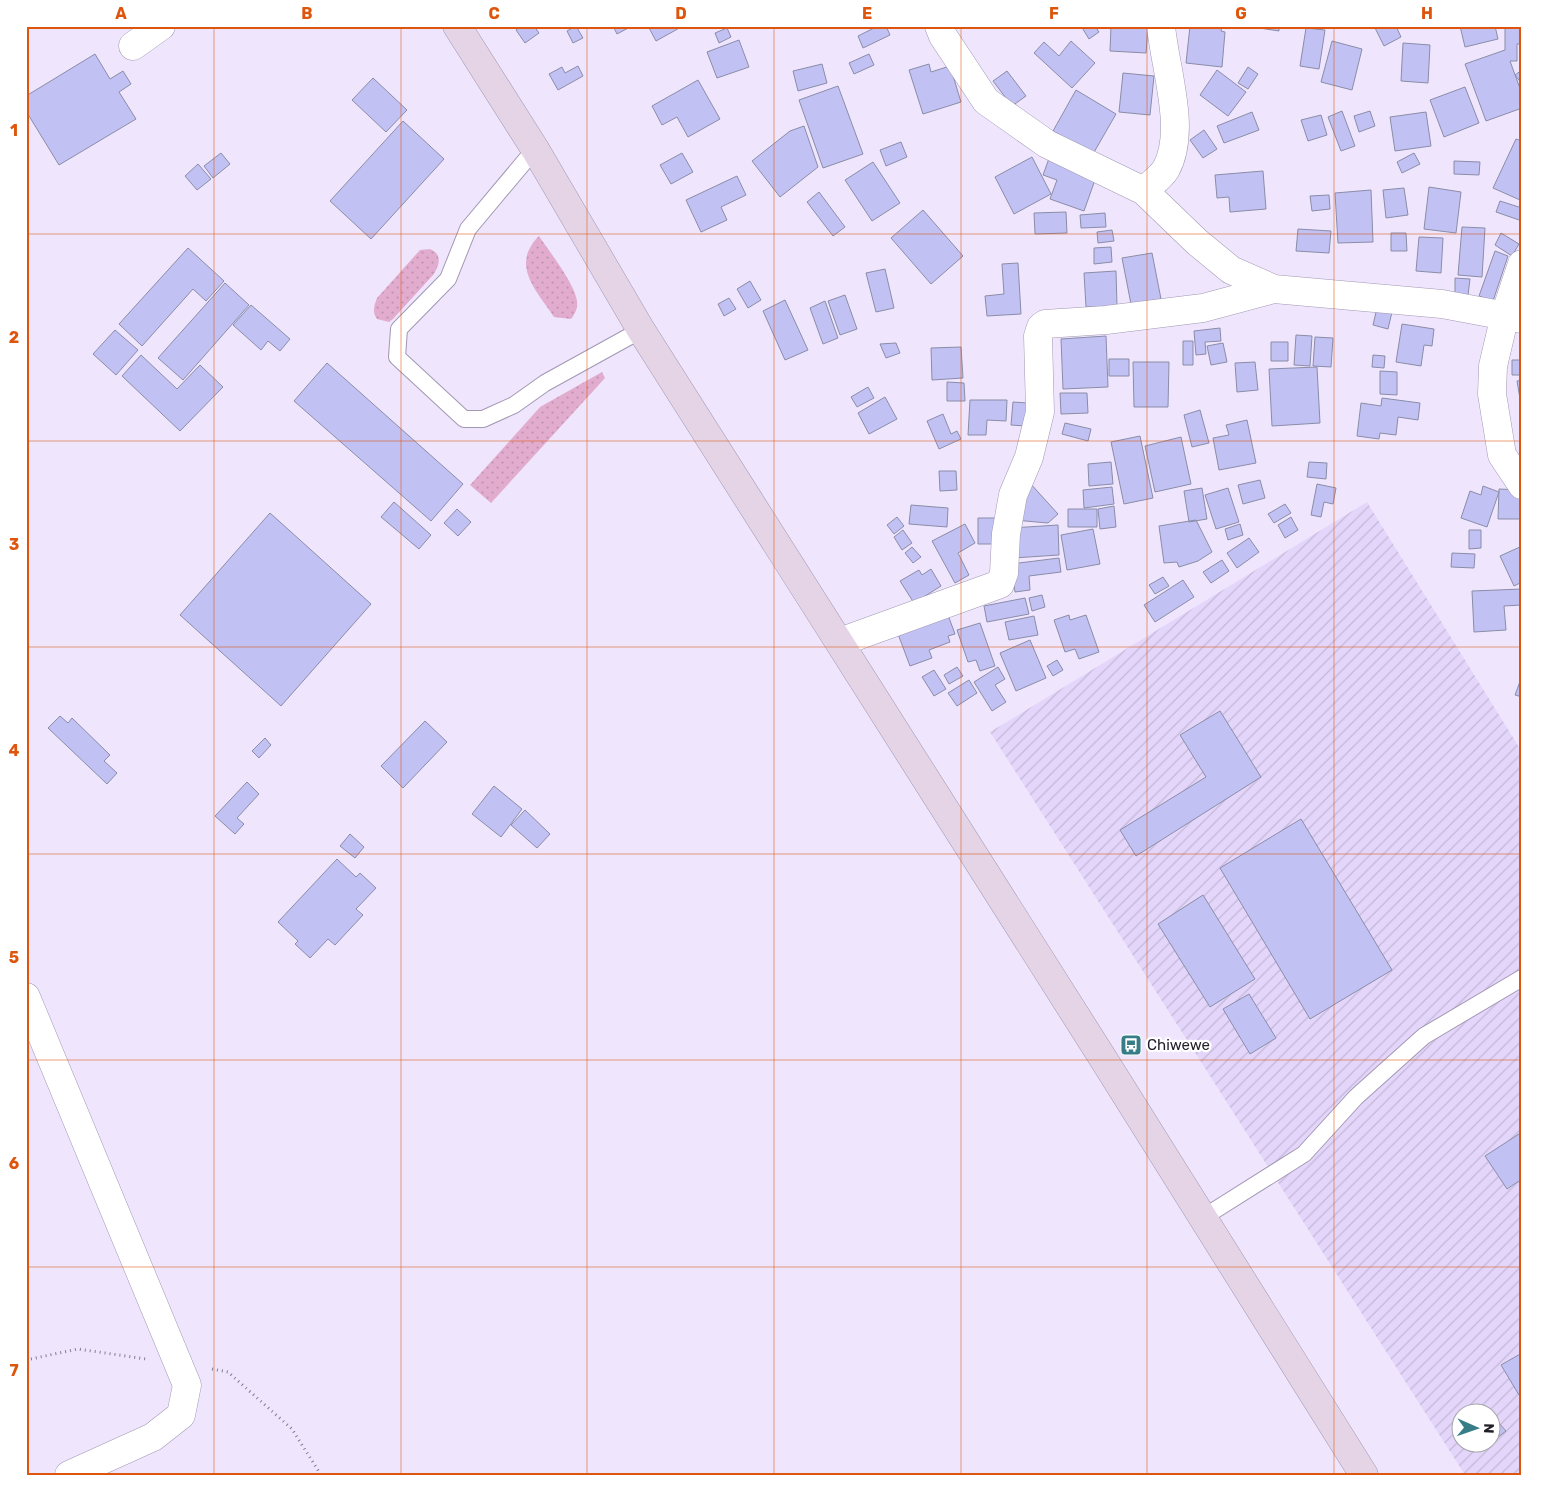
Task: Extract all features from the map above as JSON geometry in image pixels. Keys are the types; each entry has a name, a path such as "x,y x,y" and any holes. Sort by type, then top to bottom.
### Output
{"main road":[{"path":"457,26 534,149 641,330 1204,1217 1364,1475"}],"street":[{"path":"133,46 162,26"},
{"path":"939,26 943,36 986,101 1047,144 1144,191 1197,242 1231,270 1274,289 1442,304 1514,317"},
{"path":"1144,191 1165,171 1174,150 1176,123 1161,26"},
{"path":"1522,264 1514,317 1493,366 1492,394 1502,455 1522,485"},
{"path":"840,642 1000,584 1004,573 1006,534 1013,495 1029,457 1040,412 1038,336 1040,328 1044,324 1106,320 1203,308 1274,289"},
{"path":"26,997 98,1165 188,1385 181,1415 153,1436 69,1475"}],"lane":[{"path":"534,149 468,228 448,279 400,329 396,358 464,419 483,419 514,405 545,383 641,330"},
{"path":"1204,1217 1304,1154 1356,1097 1424,1036 1522,978"}],"shaded area":[{"path":"539,236 572,286 577,306 571,319 554,317 529,277 526,267 527,257"},
{"path":"430,249 437,254 439,260 434,274 393,319 389,322 377,319 374,309 377,298 420,250"},
{"path":"602,372 605,378 491,503 470,485 540,407"},
{"path":"1367,502 1522,752 1522,1475 1465,1475 1452,1454 1500,1454 1500,1404 1450,1404 1450,1452 990,732"}],"building":[{"path":"521,26 534,26 539,33 525,43 516,30"},
{"path":"576,26 583,38 573,43 567,31"},
{"path":"613,26 632,26 617,34"},
{"path":"648,26 683,26 656,41"},
{"path":"878,26 886,26 890,35 863,48 858,36"},
{"path":"1081,26 1095,26 1099,32 1089,39"},
{"path":"1111,26 1148,26 1146,53 1110,51"},
{"path":"1190,26 1222,26 1221,31 1225,32 1222,67 1186,63"},
{"path":"1246,26 1279,26 1279,31"},
{"path":"1374,26 1396,26 1401,37 1384,46"},
{"path":"1460,26 1495,26 1498,39 1465,47"},
{"path":"1505,26 1522,26 1522,44 1517,44 1517,61 1510,61 1522,94 1522,108 1486,121 1465,64 1505,50"},
{"path":"727,28 731,37 719,43 715,33"},
{"path":"1306,28 1325,30 1319,69 1300,66"},
{"path":"739,40 749,67 717,78 707,52"},
{"path":"1071,41 1095,63 1072,88 1034,53 1044,42 1059,56"},
{"path":"1332,41 1362,49 1352,90 1321,82"},
{"path":"1403,43 1430,45 1428,83 1401,81"},
{"path":"95,54 110,79 123,71 131,84 119,92 136,119 59,165 26,111 26,96"},
{"path":"869,54 874,65 854,74 849,63"},
{"path":"822,64 827,83 798,91 793,71"},
{"path":"929,64 931,72 950,66 961,102 923,114 909,70"},
{"path":"578,66 583,76 558,90 549,74 562,67 565,73"},
{"path":"1248,67 1258,74 1248,89 1238,83"},
{"path":"1217,70 1246,92 1228,116 1200,95"},
{"path":"1522,70 1522,84 1515,75"},
{"path":"1007,71 1026,96 1012,106 993,81"},
{"path":"1123,73 1154,76 1150,115 1119,112"},
{"path":"373,78 407,110 386,132 352,100"},
{"path":"698,80 720,119 688,137 677,117 662,125 652,106"},
{"path":"838,86 863,154 823,168 799,100"},
{"path":"1465,87 1479,123 1444,137 1430,100"},
{"path":"1076,90 1116,114 1093,154 1053,131"},
{"path":"1342,111 1355,146 1341,151 1328,117"},
{"path":"1370,111 1375,126 1359,132 1354,116"},
{"path":"1252,112 1259,130 1224,143 1217,126"},
{"path":"1426,112 1431,146 1395,151 1390,117"},
{"path":"1321,115 1327,135 1308,141 1301,120"},
{"path":"403,121 444,159 371,239 330,201"},
{"path":"804,126 818,167 780,197 752,161 790,131"},
{"path":"1204,130 1217,149 1203,158 1190,140"},
{"path":"1516,139 1522,141 1522,196 1520,200 1493,188"},
{"path":"901,142 907,157 886,166 880,150"},
{"path":"221,153 230,164 213,178 204,166"},
{"path":"682,153 693,172 671,184 660,165"},
{"path":"1051,153 1096,177 1084,211 1050,199 1057,180 1043,175"},
{"path":"1414,153 1420,164 1402,173 1397,162"},
{"path":"1032,157 1051,194 1014,214 995,177"},
{"path":"1454,161 1480,162 1479,175 1454,174"},
{"path":"873,162 900,203 872,221 845,180"},
{"path":"198,164 211,179 197,190 185,176"},
{"path":"1263,171 1266,209 1230,212 1229,197 1217,198 1215,175"},
{"path":"737,176 746,195 721,207 727,220 701,232 686,200"},
{"path":"1429,187 1461,192 1456,233 1424,229"},
{"path":"1404,188 1408,215 1386,218 1383,190"},
{"path":"1371,190 1373,242 1338,243 1335,193"},
{"path":"819,192 845,227 833,236 807,202"},
{"path":"1329,195 1330,209 1312,211 1310,196"},
{"path":"1500,201 1522,208 1522,221 1496,212"},
{"path":"923,210 963,256 931,284 891,238"},
{"path":"1066,212 1067,233 1035,234 1034,213"},
{"path":"1105,213 1106,227 1081,228 1080,215"},
{"path":"1462,227 1485,228 1482,277 1458,275"},
{"path":"1298,229 1331,231 1329,253 1296,251"},
{"path":"1112,230 1114,241 1098,243 1097,232"},
{"path":"1391,233 1406,233 1407,251 1391,251"},
{"path":"1501,233 1519,244 1512,256 1495,245"},
{"path":"1419,237 1443,238 1441,273 1416,271"},
{"path":"1111,247 1112,262 1094,264 1094,248"},
{"path":"188,248 224,281 206,301 193,289 142,346 119,324"},
{"path":"1495,251 1508,256 1493,301 1479,296"},
{"path":"1152,253 1161,299 1131,304 1122,258"},
{"path":"1018,263 1021,314 987,316 985,296 1004,294 1002,264"},
{"path":"885,269 894,308 876,312 866,273"},
{"path":"1116,271 1117,306 1086,307 1084,273"},
{"path":"1455,278 1470,279 1468,295 1455,294"},
{"path":"750,281 761,300 748,308 737,289"},
{"path":"225,283 249,305 183,380 158,358"},
{"path":"845,295 857,329 840,335 828,301"},
{"path":"729,298 736,309 724,316 718,304"},
{"path":"785,300 808,350 785,360 763,311"},
{"path":"825,301 838,338 823,344 810,308"},
{"path":"251,305 290,339 280,351 268,341 261,350 233,325"},
{"path":"1377,308 1392,312 1388,329 1373,325"},
{"path":"1402,324 1434,329 1432,346 1424,345 1421,366 1396,362"},
{"path":"1220,328 1221,341 1205,342 1206,354 1196,355 1194,331"},
{"path":"115,330 138,350 116,375 93,354"},
{"path":"1296,335 1312,336 1310,366 1294,365"},
{"path":"1106,336 1108,387 1063,389 1061,339"},
{"path":"1315,337 1333,338 1331,367 1313,366"},
{"path":"1183,341 1193,341 1193,365 1183,365"},
{"path":"1271,342 1288,342 1288,361 1271,361"},
{"path":"896,343 900,353 886,358 880,344"},
{"path":"1223,343 1227,362 1211,365 1207,346"},
{"path":"961,347 963,378 932,380 931,348"},
{"path":"141,355 177,389 200,365 223,387 180,431 122,376"},
{"path":"1373,355 1385,356 1384,368 1372,367"},
{"path":"1109,359 1129,359 1129,376 1109,376"},
{"path":"1512,360 1522,360 1522,375 1512,375"},
{"path":"1133,362 1169,362 1168,407 1134,407"},
{"path":"1255,362 1258,390 1237,392 1235,363"},
{"path":"327,363 463,484 431,521 294,401"},
{"path":"1317,367 1320,423 1272,426 1269,369"},
{"path":"1380,371 1397,372 1397,395 1380,394"},
{"path":"1522,380 1522,405 1521,405 1517,381"},
{"path":"947,382 964,383 965,401 947,401"},
{"path":"868,387 874,398 857,407 851,397"},
{"path":"1060,393 1087,393 1088,413 1061,414"},
{"path":"885,397 897,419 869,434 858,413"},
{"path":"1382,398 1420,403 1418,420 1398,417 1396,435 1380,433 1379,439 1357,436 1361,403 1381,406"},
{"path":"970,400 1007,400 1006,421 987,420 986,435 968,435"},
{"path":"1013,402 1028,403 1026,426 1011,425"},
{"path":"1200,410 1209,443 1192,447 1184,415"},
{"path":"943,414 951,434 957,431 961,439 939,449 927,421"},
{"path":"1247,420 1256,463 1219,470 1213,438 1229,435 1226,425"},
{"path":"1065,423 1091,429 1088,441 1062,434"},
{"path":"1140,436 1153,498 1124,504 1111,442"},
{"path":"1181,437 1191,484 1155,492 1145,446"},
{"path":"1111,462 1113,484 1089,486 1088,464"},
{"path":"1309,462 1327,463 1326,479 1307,477"},
{"path":"939,471 956,471 957,490 940,491"},
{"path":"1260,480 1265,498 1243,504 1238,485"},
{"path":"1029,482 1058,514 1048,523 1014,520"},
{"path":"1317,484 1336,488 1333,504 1324,502 1321,517 1311,515"},
{"path":"1483,486 1499,492 1487,527 1461,518 1470,491 1481,495"},
{"path":"1112,487 1114,504 1084,508 1083,490"},
{"path":"1202,488 1207,519 1189,522 1184,491"},
{"path":"1228,488 1239,522 1216,529 1205,495"},
{"path":"1499,489 1522,490 1521,519 1498,519"},
{"path":"394,502 431,535 419,549 381,517"},
{"path":"1285,504 1291,513 1274,523 1268,514"},
{"path":"911,505 948,508 947,527 909,524"},
{"path":"1114,506 1116,527 1100,529 1098,509"},
{"path":"457,509 471,522 458,536 444,523"},
{"path":"1068,509 1097,509 1097,527 1068,527"},
{"path":"270,513 371,604 281,706 180,615"},
{"path":"897,517 904,526 894,534 887,525"},
{"path":"1291,517 1298,530 1285,538 1278,525"},
{"path":"978,518 997,518 1003,544 978,544"},
{"path":"1196,520 1212,552 1198,561 1179,567 1177,562 1164,563 1159,526"},
{"path":"965,524 975,543 958,553 969,575 955,583 932,541"},
{"path":"1240,524 1243,535 1228,540 1225,529"},
{"path":"1058,525 1059,555 1013,558 1011,528"},
{"path":"1093,529 1100,564 1067,570 1061,535"},
{"path":"903,530 912,543 902,550 894,537"},
{"path":"1469,530 1481,530 1481,548 1469,549"},
{"path":"1249,538 1259,552 1237,568 1227,553"},
{"path":"1522,546 1522,582 1514,586 1500,556"},
{"path":"912,547 921,557 913,563 905,553"},
{"path":"1452,553 1475,554 1474,568 1451,567"},
{"path":"1059,558 1061,572 1029,576 1030,590 1015,592 1011,564"},
{"path":"1222,560 1229,571 1211,583 1203,572"},
{"path":"931,569 941,586 914,603 900,581 919,570 922,575"},
{"path":"1163,577 1169,586 1155,594 1149,585"},
{"path":"1183,580 1194,597 1155,622 1144,605"},
{"path":"1522,589 1522,605 1504,606 1506,630 1474,632 1472,591"},
{"path":"1042,595 1045,607 1032,611 1029,598"},
{"path":"1025,598 1029,614 987,622 984,606"},
{"path":"948,615 955,634 948,636 950,642 929,650 932,658 910,666 898,634"},
{"path":"1069,615 1070,620 1086,615 1099,652 1079,659 1075,649 1065,652 1054,620"},
{"path":"1034,616 1038,635 1009,640 1005,622"},
{"path":"980,623 995,666 980,671 976,660 968,662 957,630"},
{"path":"1030,640 1046,678 1016,691 1000,653"},
{"path":"1057,660 1063,670 1053,676 1047,666"},
{"path":"957,667 963,676 949,684 944,675"},
{"path":"998,667 1005,679 995,685 1006,702 992,711 974,682"},
{"path":"934,670 946,689 934,696 922,677"},
{"path":"1522,676 1522,697 1515,695"},
{"path":"969,680 977,693 957,706 948,693"},
{"path":"1220,711 1261,777 1136,856 1120,830 1206,777 1180,735"},
{"path":"60,716 68,723 72,718 110,755 104,761 117,773 107,784 48,728"},
{"path":"425,721 447,742 403,788 381,766"},
{"path":"265,738 271,745 259,758 252,751"},
{"path":"247,782 259,794 237,818 244,824 235,834 215,816"},
{"path":"494,786 522,809 501,837 472,814"},
{"path":"525,810 550,834 537,848 511,825"},
{"path":"1301,819 1392,970 1310,1019 1220,868"},
{"path":"350,834 364,847 355,858 340,846"},
{"path":"337,859 356,877 360,873 376,888 356,909 363,915 335,945 328,939 310,958 295,944 298,941 278,922"},
{"path":"1203,895 1255,979 1210,1007 1158,924"},
{"path":"1249,994 1276,1038 1250,1054 1223,1009"},
{"path":"1519,1134 1522,1138 1522,1179 1507,1189 1485,1156"},
{"path":"1522,1353 1522,1393 1519,1395 1501,1365"},
{"path":"1500,1424 1506,1431 1500,1436"}],"place":[{"name":"Chiwewe","path":"1131,1045"}]}
